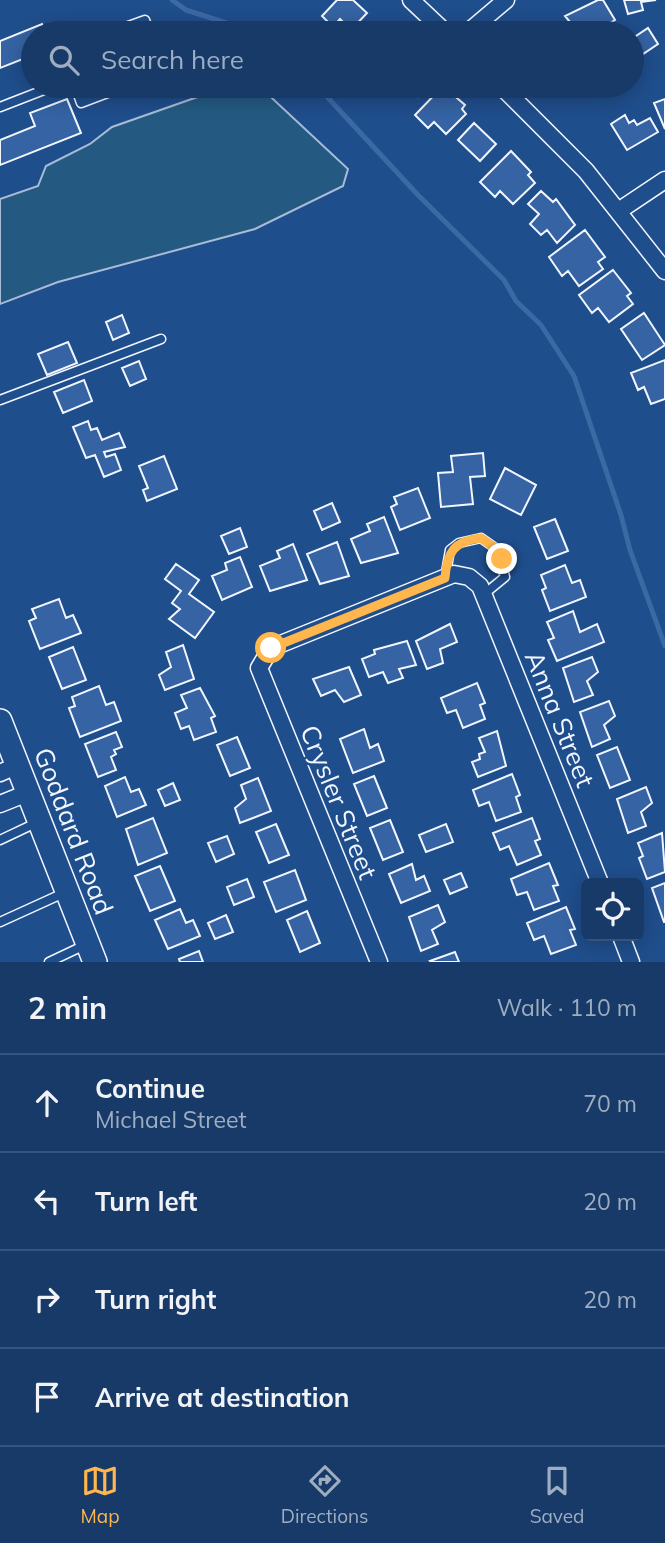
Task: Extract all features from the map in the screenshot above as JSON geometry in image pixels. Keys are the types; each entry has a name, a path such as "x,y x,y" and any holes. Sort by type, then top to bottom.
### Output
{"main road":[{"name":"Goddard Road","path":"0,721 9,769 30,792 91,953"}],"street":[{"path":"411,0 433,21"},
{"path":"481,21 506,0"},
{"path":"513,98 586,171 620,210 665,271"},
{"path":"620,210 665,180"},
{"name":"Anna Street","path":"445,578 454,574 469,576 480,586 598,878"},
{"name":"Crysler Street","path":"379,962 260,674 262,659 271,648 445,578"},
{"path":"0,804 30,792"},
{"path":"623,941 631,962"}],"lane":[{"path":"0,107 23,98"},
{"path":"79,98 81,103 94,98"},
{"path":"0,400 161,339"},
{"path":"445,578 450,550 459,543 481,538 498,550 505,577 483,595"},
{"path":"0,840 41,821"},
{"path":"1,919 68,891"},
{"path":"50,962 91,953"}],"shaded area":[{"path":"195,98 272,98 348,169 343,186 255,229 58,282 0,304 0,199 38,186 46,166 90,144 112,127"}],"building":[{"path":"337,0 353,0 367,13 359,21 327,21 322,16"},
{"path":"603,0 615,20 569,21 565,16"},
{"path":"624,0 656,0 641,2 643,10 628,14"},
{"path":"648,28 658,44 644,53 644,31"},
{"path":"21,32 21,60 0,68 0,41"},
{"path":"431,98 457,98 465,105 462,109 466,114 446,134 434,122 428,128 415,115"},
{"path":"67,99 81,133 0,165 0,140 35,126 30,113"},
{"path":"665,99 665,129 654,103"},
{"path":"625,115 629,123 634,120 637,125 650,118 658,132 627,150 611,124"},
{"path":"474,123 496,144 480,161 458,140"},
{"path":"511,151 531,172 528,175 535,183 513,204 500,191 495,197 480,182"},
{"path":"541,191 553,202 556,199 575,225 557,243 547,230 541,235 530,224 539,214 528,204"},
{"path":"585,230 605,257 598,262 603,269 579,286 568,271 562,276 549,257"},
{"path":"613,270 631,293 627,296 633,304 609,322 598,308 592,313 579,295"},
{"path":"644,313 665,345 642,360 621,329"},
{"path":"122,315 129,333 113,340 106,322"},
{"path":"68,342 77,363 47,375 38,354"},
{"path":"665,360 665,399 651,404 644,387 638,390 631,373"},
{"path":"139,361 146,379 130,386 122,368"},
{"path":"84,380 92,401 63,413 54,392"},
{"path":"88,421 91,430 97,428 102,440 119,433 125,447 104,452 106,457 115,454 121,470 104,477 95,455 86,458 73,427"},
{"path":"483,453 485,476 470,477 473,504 441,507 438,473 453,472 451,456"},
{"path":"164,456 177,489 147,501 143,490 148,488 139,466"},
{"path":"505,468 536,485 521,515 490,499"},
{"path":"418,488 430,518 400,530 391,507 397,504 394,497"},
{"path":"332,503 340,522 322,530 314,511"},
{"path":"384,517 398,553 361,563 351,539 370,531 367,524"},
{"path":"555,519 568,551 547,559 534,527"},
{"path":"240,528 247,547 229,554 221,536"},
{"path":"337,542 349,576 320,584 307,554"},
{"path":"293,544 307,580 270,591 260,566 280,558 277,551"},
{"path":"240,557 252,587 222,600 212,576 227,570 225,563"},
{"path":"176,564 199,580 189,594 214,612 195,638 169,619 180,609 172,603 181,591 165,579"},
{"path":"565,565 572,583 580,580 586,597 550,611 542,590 546,588 541,575"},
{"path":"59,599 66,618 73,615 81,633 40,649 29,621 36,618 32,609"},
{"path":"573,611 580,632 597,624 604,642 557,661 548,640 554,638 547,622"},
{"path":"450,624 457,642 440,649 443,663 427,669 416,641"},
{"path":"407,641 416,665 399,669 403,678 388,683 383,672 369,677 362,659 375,654 374,650"},
{"path":"183,645 194,679 165,690 159,675 171,667 166,652"},
{"path":"73,647 86,680 62,689 49,657"},
{"path":"592,657 598,672 587,681 593,695 574,702 563,668"},
{"path":"349,667 361,695 344,702 335,690 321,696 313,679"},
{"path":"477,683 485,703 480,705 485,719 463,728 456,710 447,713 441,698"},
{"path":"99,686 106,705 114,702 121,721 80,737 69,708 75,706 72,697"},
{"path":"200,688 215,716 211,718 216,732 194,740 189,726 181,729 175,713 187,708 181,695"},
{"path":"609,701 615,716 604,725 610,739 592,747 580,712"},
{"path":"364,729 370,748 378,744 384,761 353,773 340,739"},
{"path":"497,731 506,766 478,777 472,762 480,759 479,754 485,752 479,738"},
{"path":"116,732 122,747 114,750 116,754 111,757 116,770 98,777 85,744"},
{"path":"237,737 250,768 230,776 217,745"},
{"path":"617,747 630,780 610,788 597,755"},
{"path":"512,774 520,795 516,797 521,812 496,821 489,802 479,806 473,790"},
{"path":"374,776 387,808 367,816 354,784"},
{"path":"125,777 131,792 139,789 146,805 117,817 105,786"},
{"path":"258,778 271,811 240,823 235,808 246,799 241,785"},
{"path":"173,783 180,800 165,806 158,790"},
{"path":"646,787 652,803 641,812 646,826 628,833 617,799"},
{"path":"153,818 167,853 138,865 126,829"},
{"path":"532,818 540,839 535,841 541,855 517,865 509,846 500,850 493,833"},
{"path":"390,820 403,852 383,860 370,828"},
{"path":"276,824 289,855 269,863 256,832"},
{"path":"446,824 453,842 426,852 419,835"},
{"path":"662,833 665,872 647,879 639,858 643,856 638,843"},
{"path":"227,836 234,854 216,862 208,843"},
{"path":"549,863 558,885 553,886 559,901 534,910 527,892 517,895 511,879"},
{"path":"412,864 416,880 424,876 430,891 401,903 389,874"},
{"path":"160,866 175,901 150,911 135,876"},
{"path":"295,870 306,900 276,912 264,882"},
{"path":"461,873 467,887 450,894 444,880"},
{"path":"247,879 254,897 234,905 227,887"},
{"path":"665,883 665,922 664,922 652,888"},
{"path":"438,905 445,922 432,930 438,944 421,951 409,917"},
{"path":"566,907 575,929 570,930 576,945 551,954 544,936 534,940 527,923"},
{"path":"180,909 186,923 193,920 200,936 168,949 155,920"},
{"path":"307,911 320,943 300,952 287,920"},
{"path":"226,915 233,932 215,939 208,923"},
{"path":"199,951 203,962 180,962 179,959"},
{"path":"455,952 459,962 430,961"}],"waterway":[{"path":"172,0 186,10 220,21"},
{"path":"328,98 418,195 504,280 516,301 541,325 574,376 621,515 630,550 665,646"}],"route":[{"path":"271,648 445,578 446,558 450,550 459,543 481,538 491,543 502,559"}]}
